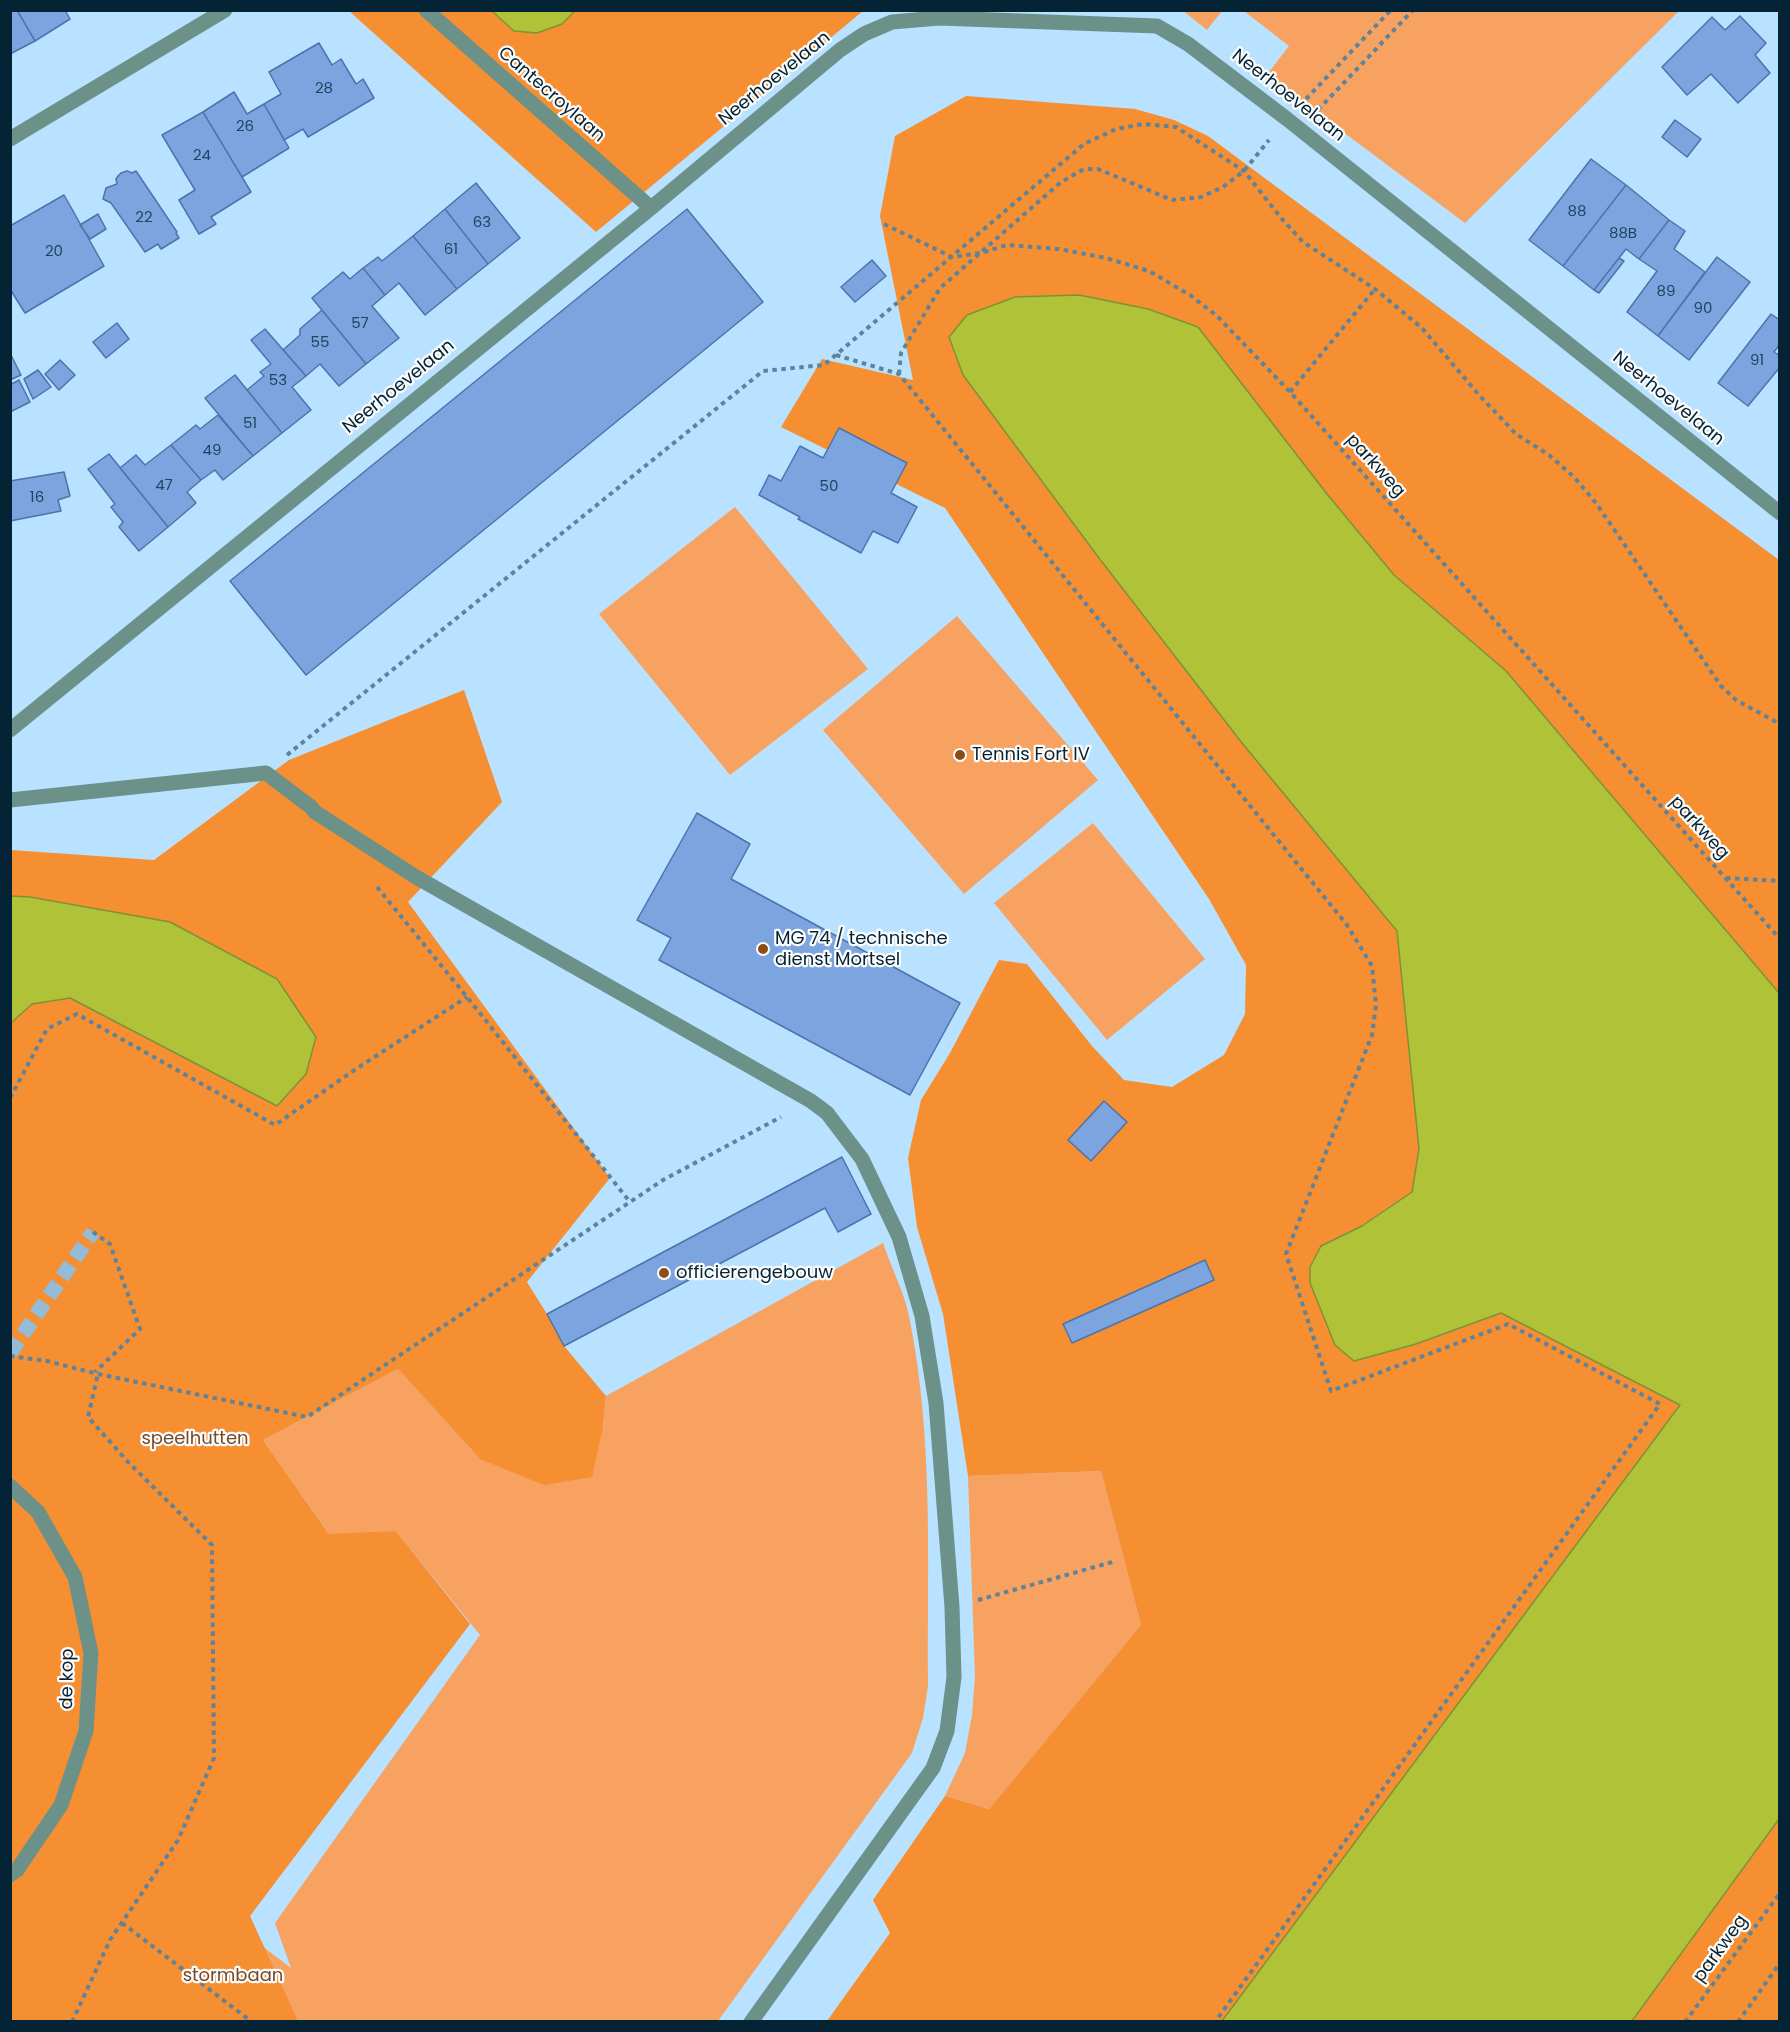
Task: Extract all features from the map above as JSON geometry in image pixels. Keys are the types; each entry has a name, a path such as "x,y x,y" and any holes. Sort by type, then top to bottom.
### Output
{"street":[{"path":"10,139 225,10"},
{"name":"Cantecroylaan","path":"426,10 651,208"},
{"name":"Neerhoevelaan","path":"10,730 651,208 840,50 864,34 892,22 939,18 1157,26 1188,44 1300,129 1779,513"},
{"path":"10,801 266,773 315,812 416,877 811,1101 827,1113 862,1159 899,1237 921,1316 936,1403 952,1607 954,1677 946,1731 933,1768 751,2022"},
{"name":"de kop","path":"10,1486 38,1512 75,1577 91,1653 86,1731 61,1806 17,1870 10,1875"}],"path":[{"path":"884,225 952,257 981,253 1062,182 1084,169 1098,169 1172,200 1201,197 1223,187 1244,171 1287,119 1391,10"},
{"path":"1300,129 1413,10"},
{"path":"266,773 763,370 824,365 1084,144 1116,129 1143,124 1176,127 1244,171 1303,242 1376,289 1422,328 1479,395 1516,434 1549,455 1574,477 1596,503 1721,686 1736,700 1779,724"},
{"name":"parkweg","path":"899,374 901,353 940,288 981,253 1007,245 1059,249 1106,258 1149,271 1190,295 1217,316 1290,392 1779,939"},
{"path":"1290,392 1376,289"},
{"path":"836,355 899,374 1347,925 1372,966 1376,1005 1371,1035 1286,1254 1331,1391 1508,1324 1660,1404 1215,2022"},
{"path":"1726,878 1779,881"},
{"path":"373,882 630,1202"},
{"path":"10,1098 47,1029 77,1014 275,1125 467,998"},
{"path":"10,1356 47,1361 307,1417 663,1180 811,1101"},
{"path":"72,2022 110,1940 178,1840 214,1758 212,1545 128,1462 88,1417 96,1373 140,1329 110,1244 93,1232"},
{"path":"952,1607 1116,1561"},
{"name":"parkweg","path":"1685,2022 1779,1893"},
{"path":"122,1923 252,2022"},
{"path":"1738,2022 1779,1963"}],"green space":[{"path":"1182,10 1222,10 1222,11 1207,30"},
{"path":"349,11 492,11 514,31 562,24 575,11 863,11 596,232"},
{"path":"1244,11 1679,11 1465,223 1266,76 1289,46"},
{"path":"966,96 1135,109 1174,120 1208,136 1779,560 1779,993 1506,671 1394,575 1327,494 949,337 963,375 1099,558 1242,743 1397,931 1419,1149 1412,1192 1362,1226 1321,1246 1416,1344 1501,1313 1680,1405 1222,2021 827,2021 890,1933 873,1900 945,1796 989,1809 1141,1625 1101,1471 968,1476 943,1314 917,1227 908,1158 921,1100 950,1053 999,960 1027,964 1092,1046 1124,1080 1172,1087 1224,1055 1245,1014 1246,965 1209,899 945,508 781,427 822,359 913,380 880,216 895,136"},
{"path":"735,507 868,669 730,775 599,614"},
{"name":"Tennis Fort IV","path":"957,616 1098,780 964,894 823,730"},
{"path":"464,690 502,802 408,902 610,1178 527,1282 564,1346 606,1396 603,1427 592,1477 544,1485 480,1459 398,1369 263,1440 329,1534 396,1531 470,1624 250,1916 298,2021 11,2021 11,1023 32,1004 70,998 277,1106 30,897 11,896 11,850 154,860 289,760"},
{"path":"1093,823 1205,959 1107,1040 994,903"},
{"name":"stormbaan","path":"883,1243 909,1316 917,1362 926,1454 928,1686 923,1718 912,1753 718,2021 225,2021 156,1865 291,1968 275,1923 480,1635 396,1531 330,1535 263,1440 398,1369 480,1459 603,1427 606,1396"},
{"path":"1101,1471 1141,1625 989,1809 945,1796 965,1753 972,1715 975,1676 968,1476"},
{"path":"1779,1819 1779,2021 1632,2022"}],"shaded area":[{"path":"492,11 575,11 562,24 537,33 514,31"},
{"path":"1079,295 1148,309 1198,327 1327,494 1394,575 1506,671 1779,993 1779,1819 1632,2021 1222,2021 1680,1405 1501,1313 1416,1344 1354,1361 1335,1345 1310,1283 1310,1267 1321,1246 1362,1226 1412,1192 1419,1149 1397,931 1242,743 1099,558 963,375 949,337 967,315 1015,297"},
{"path":"11,896 30,897 170,922 277,979 316,1037 306,1074 277,1106 70,998 32,1004 11,1023"}],"building":[{"path":"10,10 17,10 35,41 10,54"},
{"path":"17,10 65,10 70,19 35,41"},
{"path":"1740,16 1766,43 1755,55 1770,73 1738,103 1711,74 1687,95 1662,67 1712,17 1725,30"},
{"path":"319,43 332,65 341,59 356,84 363,79 374,98 308,137 303,129 284,140 264,104 281,94 269,72"},
{"path":"234,92 247,114 264,104 289,148 242,177 203,112"},
{"path":"203,112 251,192 211,217 216,224 199,234 179,200 195,190 162,135"},
{"path":"1675,120 1701,139 1687,157 1662,137"},
{"path":"1591,159 1626,185 1563,266 1529,240"},
{"path":"127,171 132,173 136,171 177,232 179,238 161,249 158,244 145,252 111,203 103,199 106,188 117,184 118,176"},
{"path":"476,183 520,238 488,264 445,209"},
{"path":"1626,185 1669,220 1639,259 1626,249 1594,290 1563,266"},
{"path":"64,195 104,266 25,313 10,289 10,226"},
{"path":"445,209 488,264 457,289 413,236"},
{"path":"687,209 763,302 306,675 230,581"},
{"path":"98,214 106,229 90,239 80,225"},
{"path":"1669,220 1685,231 1674,249 1705,272 1658,336 1627,312 1657,271 1639,259"},
{"path":"413,236 457,289 425,315 399,283 385,295 363,268 378,257 382,261"},
{"path":"1717,257 1750,282 1689,360 1658,336"},
{"path":"1619,258 1624,261 1599,293 1594,290"},
{"path":"872,260 886,276 855,302 841,287"},
{"path":"363,268 385,295 372,306 399,338 366,364 312,298 343,272 350,279"},
{"path":"322,310 366,364 339,386 320,364 306,376 283,350 300,335 300,329"},
{"path":"1771,314 1780,320 1780,344 1774,352 1780,356 1780,367 1748,406 1718,383"},
{"path":"117,323 129,339 106,358 93,342"},
{"path":"265,329 306,376 292,387 311,410 282,433 247,390 264,376 260,372 271,364 251,340"},
{"path":"10,353 21,375 10,380"},
{"path":"60,360 75,375 59,390 45,374"},
{"path":"38,370 51,387 33,399 24,379"},
{"path":"235,375 282,433 253,456 205,398"},
{"path":"19,380 30,402 10,412 10,385"},
{"path":"218,415 253,456 223,480 215,470 201,480 171,445 196,425 200,429"},
{"path":"839,428 907,463 891,493 917,507 898,543 873,531 861,553 759,495 769,475 781,481 800,446 823,458"},
{"path":"171,445 201,480 187,492 196,503 168,527 120,468 136,455 145,465"},
{"path":"109,454 168,527 139,551 119,527 123,522 111,507 115,504 88,469"},
{"path":"64,472 70,496 58,500 61,511 10,521 10,481"},
{"name":"MG 74 / technische dienst Mortsel","path":"697,813 750,844 731,879 960,1003 910,1095 659,960 671,938 637,920"},
{"path":"1104,1101 1127,1122 1091,1161 1068,1140"},
{"name":"officierengebouw","path":"842,1157 871,1214 838,1232 825,1208 564,1346 547,1314"},
{"path":"1205,1260 1214,1280 1072,1343 1063,1324"}],"tunnel":[{"path":"10,1353 93,1232"}],"place":[{"name":"Tennis Fort IV","path":"960,755"},
{"name":"MG 74 / technische dienst Mortsel","path":"763,949"},
{"name":"officierengebouw","path":"664,1273"}],"park label":[{"name":"speelhutten","path":"195,1439"}]}
